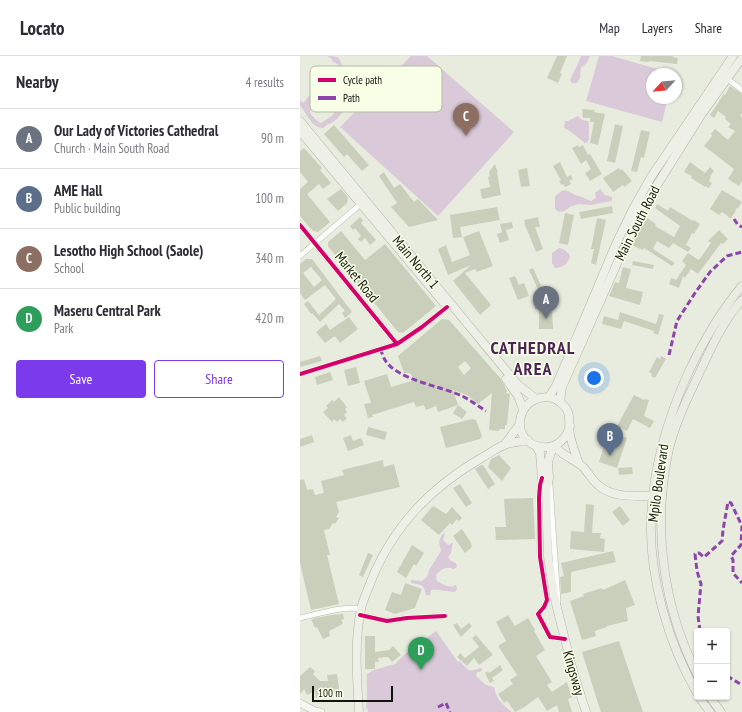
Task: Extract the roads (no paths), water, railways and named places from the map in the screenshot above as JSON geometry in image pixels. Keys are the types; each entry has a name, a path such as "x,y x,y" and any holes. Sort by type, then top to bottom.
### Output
{"highway":[{"name":"Mpilo Boulevard","path":"694,688 680,662 661,603 653,555 651,520 653,496 665,435 680,391 700,348 715,321 742,286"},
{"name":"Mpilo Boulevard","path":"694,667 682,641 669,602 662,561 662,496 667,458 679,417 709,351 723,326 742,300"},
{"path":"701,700 710,712"},
{"path":"712,700 721,712"}],"main road":[{"name":"Main South Road","path":"560,402 562,387 640,212 724,76 733,56"},
{"name":"Main South Road","path":"549,397 556,386 616,244 651,177 724,76 742,57"},
{"name":"Main North 1","path":"300,121 446,307 513,387 523,409"},
{"name":"Main North 1","path":"300,131 518,385 536,399"},
{"path":"579,464 571,442 569,433 570,417 566,409 560,402 549,397 531,401 523,409 520,424 521,430 528,440 536,446 555,447 579,464 597,484 608,491 620,495 662,496"},
{"path":"505,444 520,424"},
{"path":"555,447 565,438 570,426"},
{"path":"359,712 356,653 361,612 378,565 391,540 430,494 464,468 505,444 528,440"},
{"name":"Kingsway","path":"536,446 540,453 545,478 548,557 554,596 586,712"},
{"name":"Kingsway","path":"545,478 548,462 555,447"},
{"path":"300,703 315,711 321,712"}],"street":[{"path":"724,76 742,90"},
{"path":"300,256 363,203"},
{"name":"Market Road","path":"300,225 397,344"},
{"path":"300,374 397,344 422,327 446,307"},
{"path":"545,478 559,616"},
{"path":"545,478 540,485 539,498 540,557 547,600 544,607 538,614 550,637 565,639"},
{"path":"300,618 352,608 387,621 407,618 444,616"}],"place":[{"name":"Lesotho High School (Saole)","path":"466,136"},
{"name":"Our Lady of Victories Cathedral","path":"546,319"},
{"name":"AME Hall","path":"610,456"},
{"name":"Maseru Central Park","path":"421,670"}],"district":[{"name":"CATHEDRAL AREA","path":"533,357"}]}
